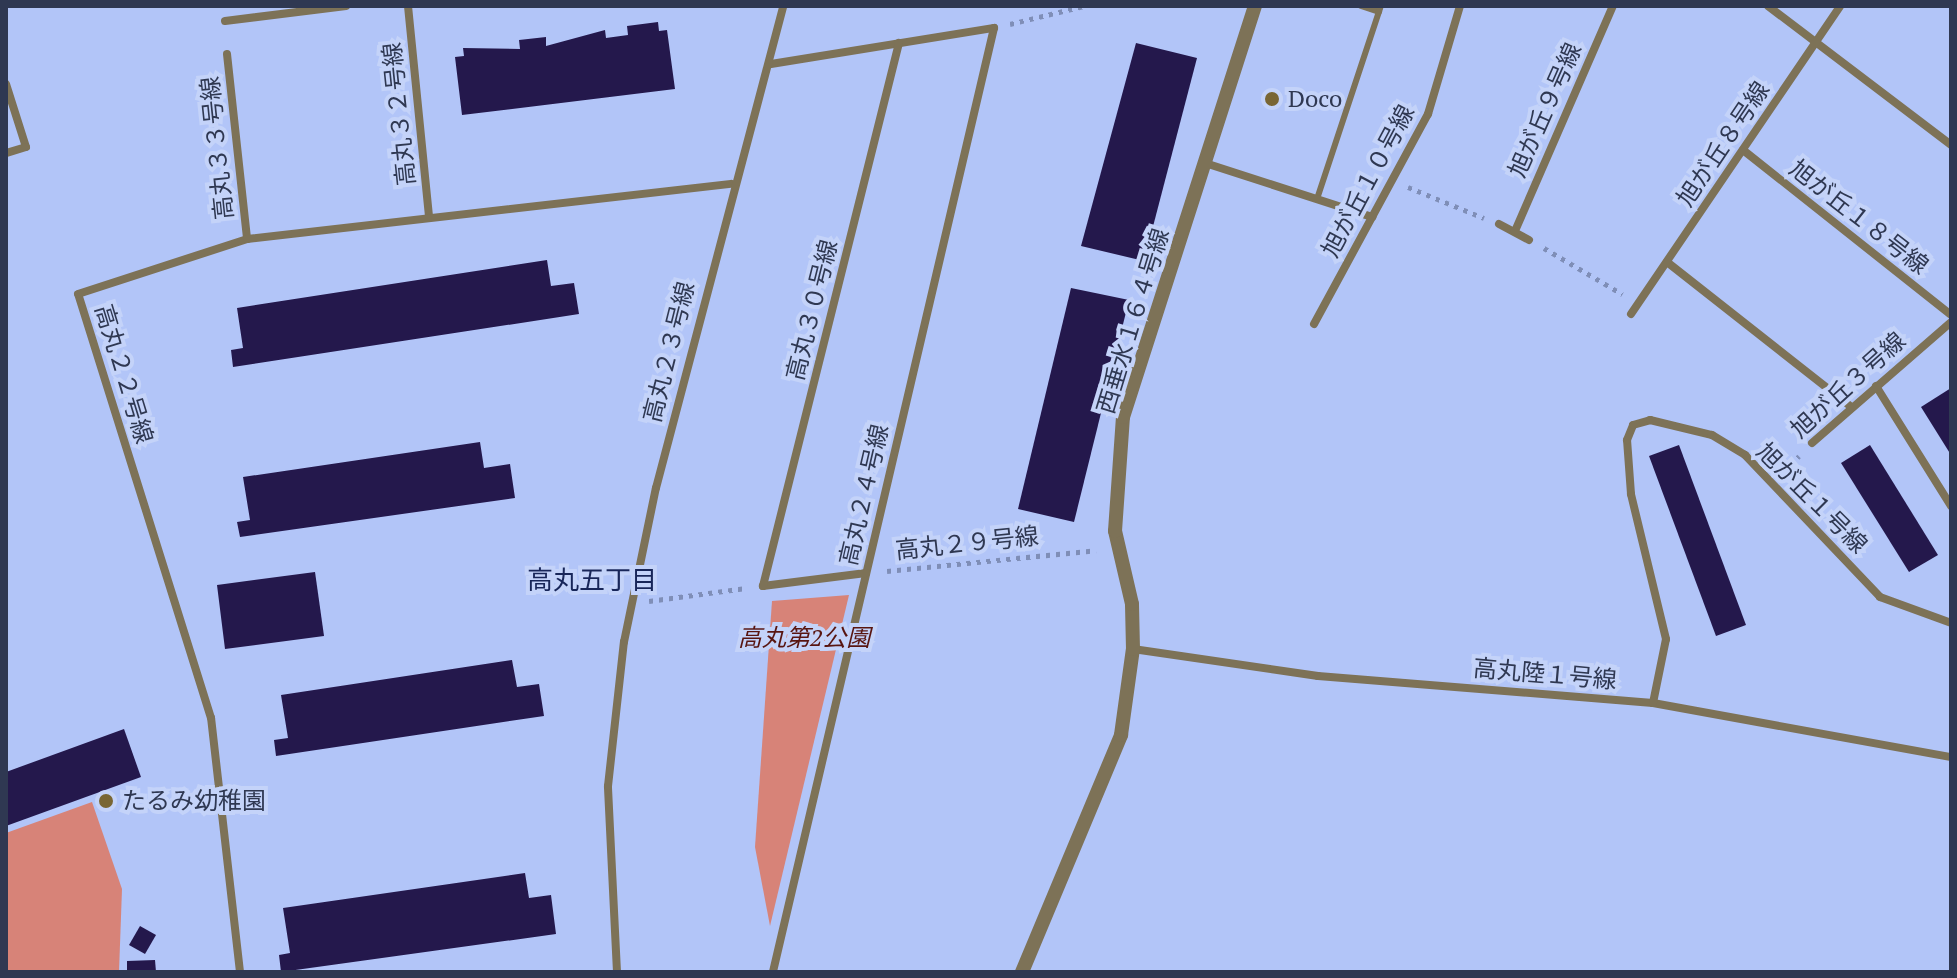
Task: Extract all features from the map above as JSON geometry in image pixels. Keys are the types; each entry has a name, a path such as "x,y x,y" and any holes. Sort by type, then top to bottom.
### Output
{"street":[{"path":"225,21 346,6"},
{"name":"高丸３２号線","path":"408,6 429,218"},
{"name":"高丸２３号線","path":"617,972 608,786 632,603 731,184 771,64 783,6"},
{"name":"西垂水１６４号線","path":"1022,972 1121,735 1133,649 1132,604 1116,548 1123,417 1255,6"},
{"name":"旭が丘１０号線","path":"1314,324 1428,114 1460,6"},
{"name":"旭が丘９号線","path":"1515,231 1613,6"},
{"path":"1768,6 1817,40 1951,145"},
{"name":"旭が丘８号線","path":"1631,314 1840,6"},
{"path":"771,64 994,28"},
{"name":"高丸２４号線","path":"773,972 994,28"},
{"name":"高丸３０号線","path":"763,586 899,43"},
{"name":"高丸３３号線","path":"227,54 247,239"},
{"path":"6,84 26,147 6,153"},
{"name":"旭が丘１８号線","path":"1743,150 1951,315"},
{"path":"1205,163 1372,217"},
{"name":"高丸２２号線","path":"240,972 211,718 78,294 247,239 731,184"},
{"path":"1499,224 1529,240"},
{"path":"1667,262 1851,407"},
{"name":"旭が丘３号線","path":"1812,443 1951,322"},
{"path":"1876,386 1951,506"},
{"name":"旭が丘１号線","path":"1653,703 1666,639 1631,494 1633,425 1676,422 1712,435 1773,480 1880,597 1905,612 1951,623"},
{"name":"高丸２９号線","path":"763,586 866,573"},
{"name":"高丸陸１号線","path":"1133,649 1318,676 1653,703 1951,757"}],"lane":[{"path":"1317,199 1380,9 1361,6"}],"path":[{"path":"994,28 1084,6"},
{"path":"1392,180 1499,224"},
{"path":"1529,240 1639,304"},
{"name":"旭が丘３号線","path":"1773,480 1812,443"},
{"name":"高丸２９号線","path":"866,573 1116,548"},
{"path":"632,603 763,586"}],"green space":[{"name":"高丸第2公園","path":"849,595 770,926 755,847 772,601"},
{"path":"92,802 122,889 119,972 6,972 6,833"}],"building":[{"path":"658,22 659,31 667,30 675,89 462,115 455,57 464,56 463,48 520,49 519,40 546,37 546,46 605,30 606,38 628,35 627,26"},
{"path":"1136,43 1197,58 1144,261 1081,246"},
{"path":"547,260 551,286 574,283 579,314 233,367 231,350 243,348 237,308"},
{"path":"1071,288 1129,300 1074,522 1018,509"},
{"path":"1951,388 1951,455 1921,407"},
{"path":"480,442 484,468 510,464 515,498 240,537 237,522 250,520 243,477"},
{"path":"1679,445 1746,625 1716,636 1649,456"},
{"path":"1870,445 1938,555 1909,572 1841,463"},
{"path":"315,572 324,636 225,649 217,585"},
{"path":"512,660 517,687 539,684 544,716 276,756 274,740 288,738 281,695"},
{"path":"124,729 141,777 6,826 6,772"},
{"path":"525,873 529,898 551,895 556,934 281,972 279,955 290,953 283,908"},
{"path":"140,926 156,935 145,954 129,945"},
{"path":"155,960 156,972 127,972 127,961"}],"place":[{"name":"Doco","path":"1272,99"},
{"name":"たるみ幼稚園","path":"106,801"}],"district":[{"name":"高丸五丁目","path":"592,580"}]}
